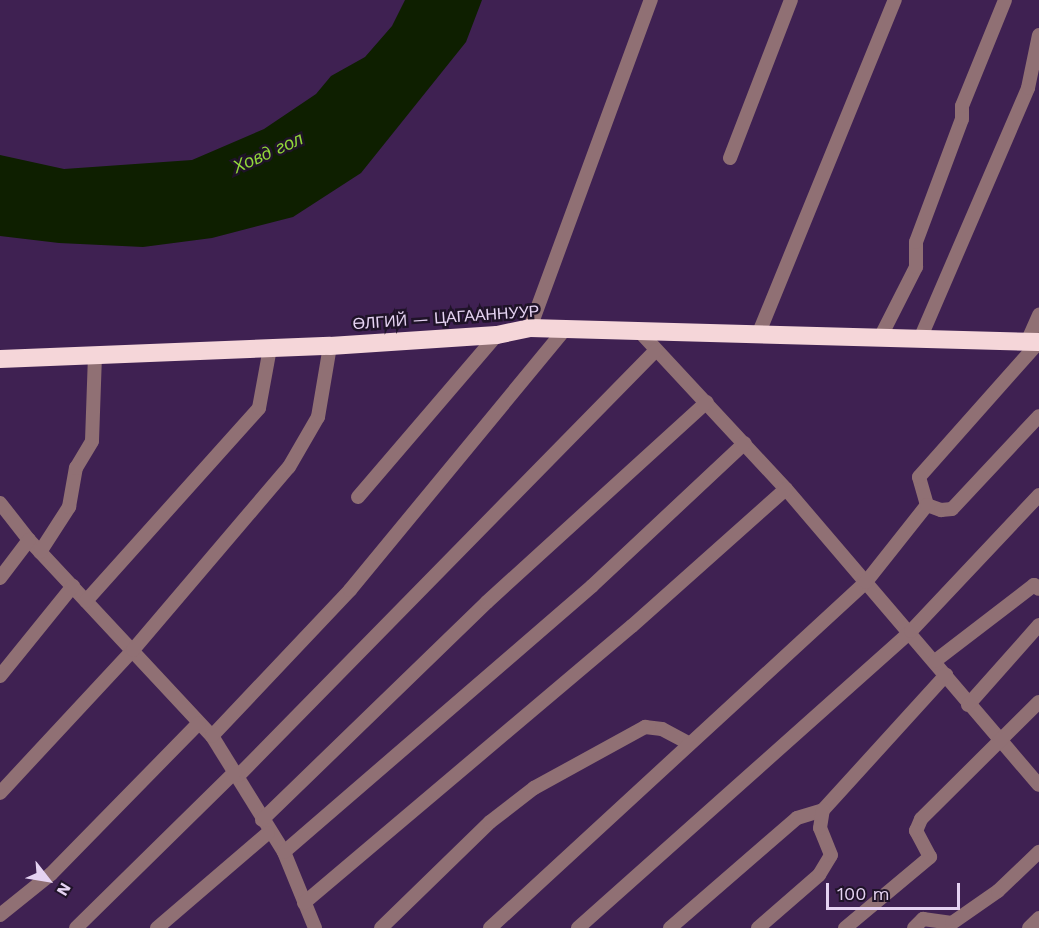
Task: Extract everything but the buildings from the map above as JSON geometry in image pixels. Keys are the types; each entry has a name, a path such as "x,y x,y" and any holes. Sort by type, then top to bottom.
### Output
{"highway":[{"name":"ӨЛГИЙ — ЦАГААННУУР","path":"0,359 330,346 497,334 530,328 1035,342"}],"street":[{"path":"530,328 651,0"},
{"path":"730,158 791,0"},
{"path":"759,335 895,0"},
{"path":"880,338 916,267 916,243 962,119 962,106 1005,0"},
{"path":"920,339 1028,88 1039,35"},
{"path":"927,505 919,477 1035,342 1039,315"},
{"path":"212,736 350,590 564,330"},
{"path":"640,332 786,489 911,631 999,741 1038,781"},
{"path":"358,497 497,334"},
{"path":"0,793 133,650 305,444 318,417 330,346"},
{"path":"86,601 259,408 270,348"},
{"path":"76,928 237,773 656,350"},
{"path":"40,552 69,507 76,468 92,441 95,354"},
{"path":"157,928 265,826 487,602 706,402"},
{"path":"927,505 941,510 952,509 1039,416"},
{"path":"284,852 592,586 745,443"},
{"path":"304,903 632,626 786,489"},
{"path":"578,928 911,631 1039,495"},
{"path":"0,503 29,540 212,736 237,773 265,826 284,852 311,926"},
{"path":"490,928 687,743 866,582 927,505"},
{"path":"0,578 29,540"},
{"path":"935,661 1034,585 1039,589"},
{"path":"0,676 73,586"},
{"path":"968,705 1039,625"},
{"path":"670,928 797,818 823,810 946,675"},
{"path":"845,928 930,857 916,831 921,819 1039,702"},
{"path":"0,915 51,874 199,723"},
{"path":"381,928 490,822 534,788 645,727 662,729 687,743"},
{"path":"758,928 819,875 831,855 820,828 823,810"},
{"path":"914,928 923,919 952,923 998,891 1039,852"},
{"path":"1029,928 1039,918"}],"water":[{"name":"Ховд гол","path":"405,0 482,0 466,42 361,173 293,217 212,238 143,247 59,243 0,236 0,155 64,169 192,160 264,129 316,94 331,76 365,57 392,26"}]}
